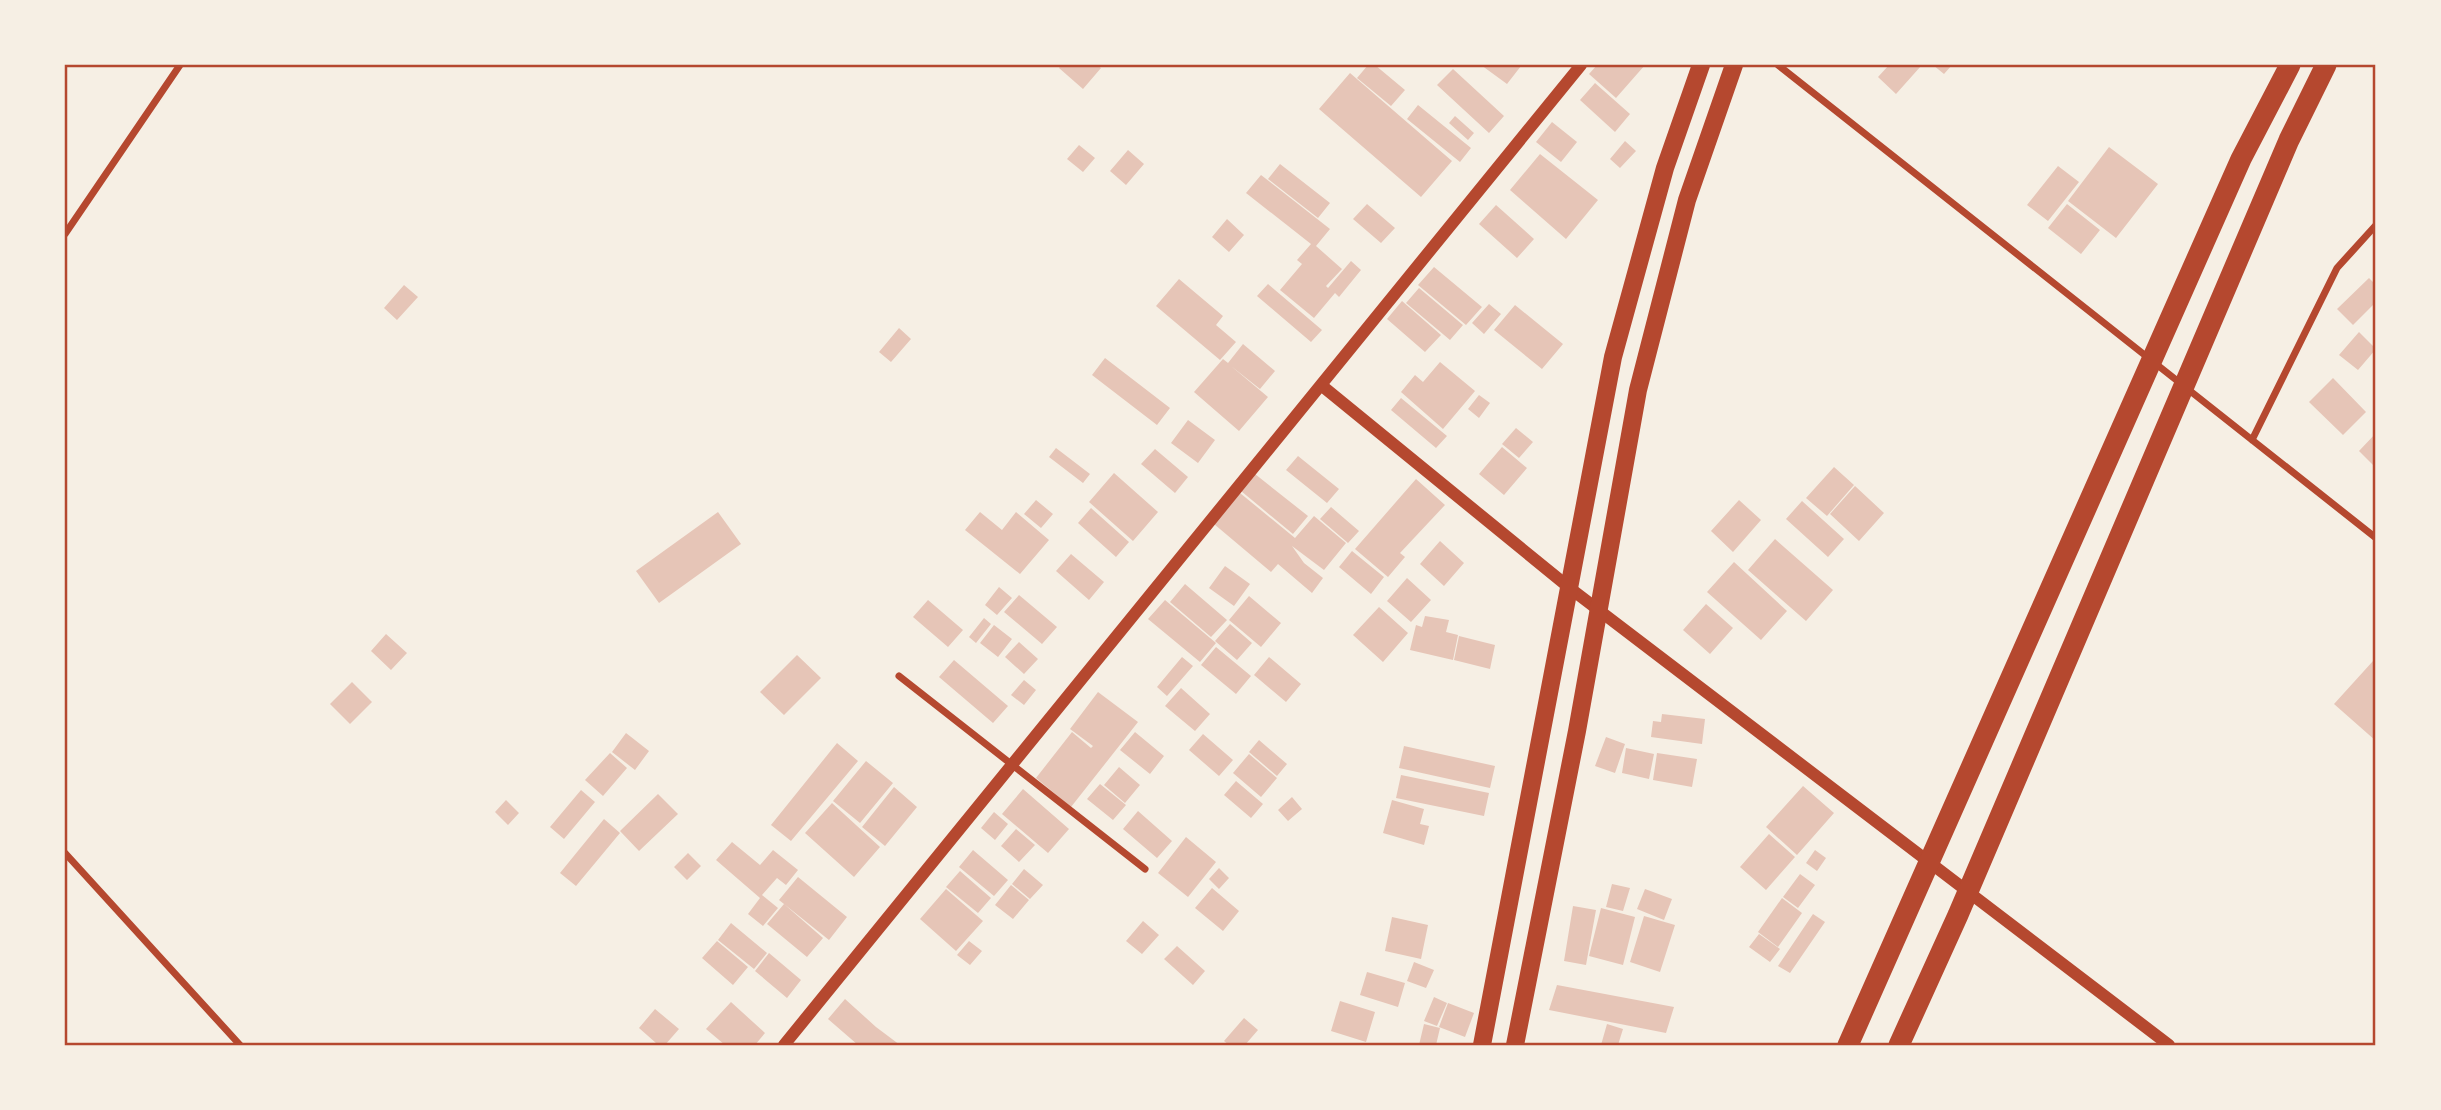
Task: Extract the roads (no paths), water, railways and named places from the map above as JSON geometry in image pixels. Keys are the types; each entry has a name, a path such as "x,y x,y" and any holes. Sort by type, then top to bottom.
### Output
{"highway":[{"path":"1848,1045 2241,159 2290,65"},
{"path":"1899,1045 1958,915 2289,140 2326,65"}],"main road":[{"path":"1482,1045 1571,589 1596,434 1613,357 1665,168 1701,65"},
{"path":"1515,1045 1638,390 1687,200 1734,65"}],"street":[{"path":"65,234 180,65"},
{"path":"784,1045 1581,65"},
{"path":"1778,65 2376,538"},
{"path":"2252,440 2337,268 2376,225"},
{"path":"1321,385 1571,589 2169,1045"},
{"path":"899,676 1010,766 1145,869"},
{"path":"65,853 240,1045"}]}
